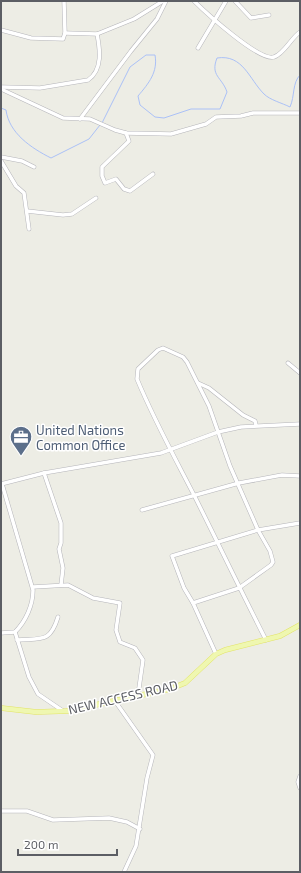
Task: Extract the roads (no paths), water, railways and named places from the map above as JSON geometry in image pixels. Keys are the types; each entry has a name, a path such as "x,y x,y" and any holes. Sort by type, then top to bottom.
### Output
{"main road":[{"name":"NEW ACCESS ROAD","path":"1,708 36,712 64,711 170,689 186,683 216,654 235,646 280,636 300,625"}],"street":[{"path":"1,30 42,39 63,39 65,33 64,1"},
{"path":"65,33 97,34 134,19 163,1"},
{"path":"80,119 157,19 166,1"},
{"path":"194,1 214,20 245,44 268,58 275,57 300,32"},
{"path":"198,48 226,1"},
{"path":"236,1 251,18 268,15"},
{"path":"1,88 40,88 88,80 94,76 98,66 99,46 97,34"},
{"path":"1,88 63,118 95,120 105,126 126,133 171,134 206,124 216,117 241,116 253,113 300,113"},
{"path":"126,133 129,141 128,143 102,167 101,172 104,181 107,184 116,179 124,189 130,191 153,174"},
{"path":"1,157 22,161 34,167"},
{"path":"1,161 16,186 24,193 29,229"},
{"path":"27,211 58,215 72,214 79,211 96,198"},
{"path":"194,603 239,588 273,562 270,551 258,530 209,406 198,383 183,357 163,348 158,350 136,372 137,379 169,450 195,497 216,543 239,588 266,640"},
{"path":"288,363 300,374"},
{"path":"198,383 209,388 243,415 254,421 256,425"},
{"path":"1,633 15,632 21,627 32,605 33,587 2,484 44,473 151,455 218,432 256,425 300,424"},
{"path":"44,473 60,523 61,543 59,549 62,568 61,585"},
{"path":"142,510 195,497 239,483 282,475 300,476"},
{"path":"216,654 194,603 184,588 172,556 258,530 300,523"},
{"path":"33,587 61,585 72,586 98,599 120,603 116,630 120,642 135,648 143,660 138,695"},
{"path":"17,640 47,637 54,631 58,617"},
{"path":"15,632 29,677 38,694 64,711"},
{"path":"115,701 153,755 146,783 140,829 133,855 124,872"},
{"path":"300,776 298,782 300,788"},
{"path":"1,811 27,811 53,820 108,818 128,822 140,829"}],"waterway":[{"path":"102,123 130,67 146,55 155,55 155,67 152,77 138,96 140,105 155,117 164,118 191,109 220,109 227,92 216,73 215,64 217,58 226,58 239,64 245,69 264,94 273,100 290,107 297,78 300,75"},
{"path":"1,108 6,110 11,126 16,133 36,150 51,158 89,139 100,125"}],"place":[{"name":"United Nations Common Office","path":"21,456"}]}
